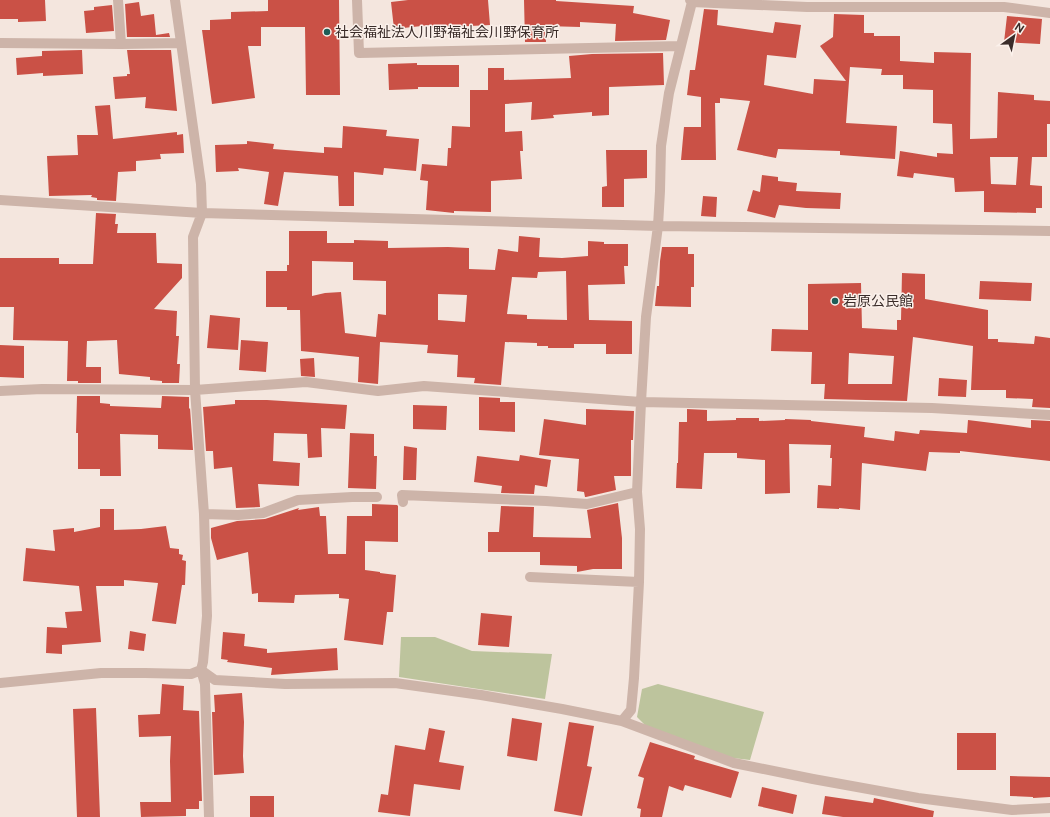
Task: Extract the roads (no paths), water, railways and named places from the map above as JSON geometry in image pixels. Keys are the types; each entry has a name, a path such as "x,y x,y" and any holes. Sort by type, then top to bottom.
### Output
{"street":[{"path":"118,0 121,44"},
{"path":"175,0 201,184 202,213 193,237 195,390 204,514 207,616 201,670 205,684 209,817"},
{"path":"357,0 360,53 681,46"},
{"path":"622,721 631,710 634,678 639,582 640,529 637,492 641,402 646,316 658,226 661,146 669,94 691,1 807,7 1004,7 1050,13"},
{"path":"0,44 181,43"},
{"path":"0,200 202,213 658,226 1050,231"},
{"path":"0,391 42,389 195,390 306,382 378,391 424,386 641,402 932,408 1050,415"},
{"path":"403,502 402,495 587,504 637,492"},
{"path":"204,514 238,515 263,513 298,500 377,497"},
{"path":"530,577 639,582"},
{"path":"0,683 100,673 191,674 201,670"},
{"path":"201,670 215,680 285,684 395,683 481,695 622,721 734,762 813,779 1011,814 1050,808"}],"place":[{"name":"社会福祉法人川野福祉会川野保育所","path":"327,32"},
{"name":"岩原公民館","path":"835,301"}]}
